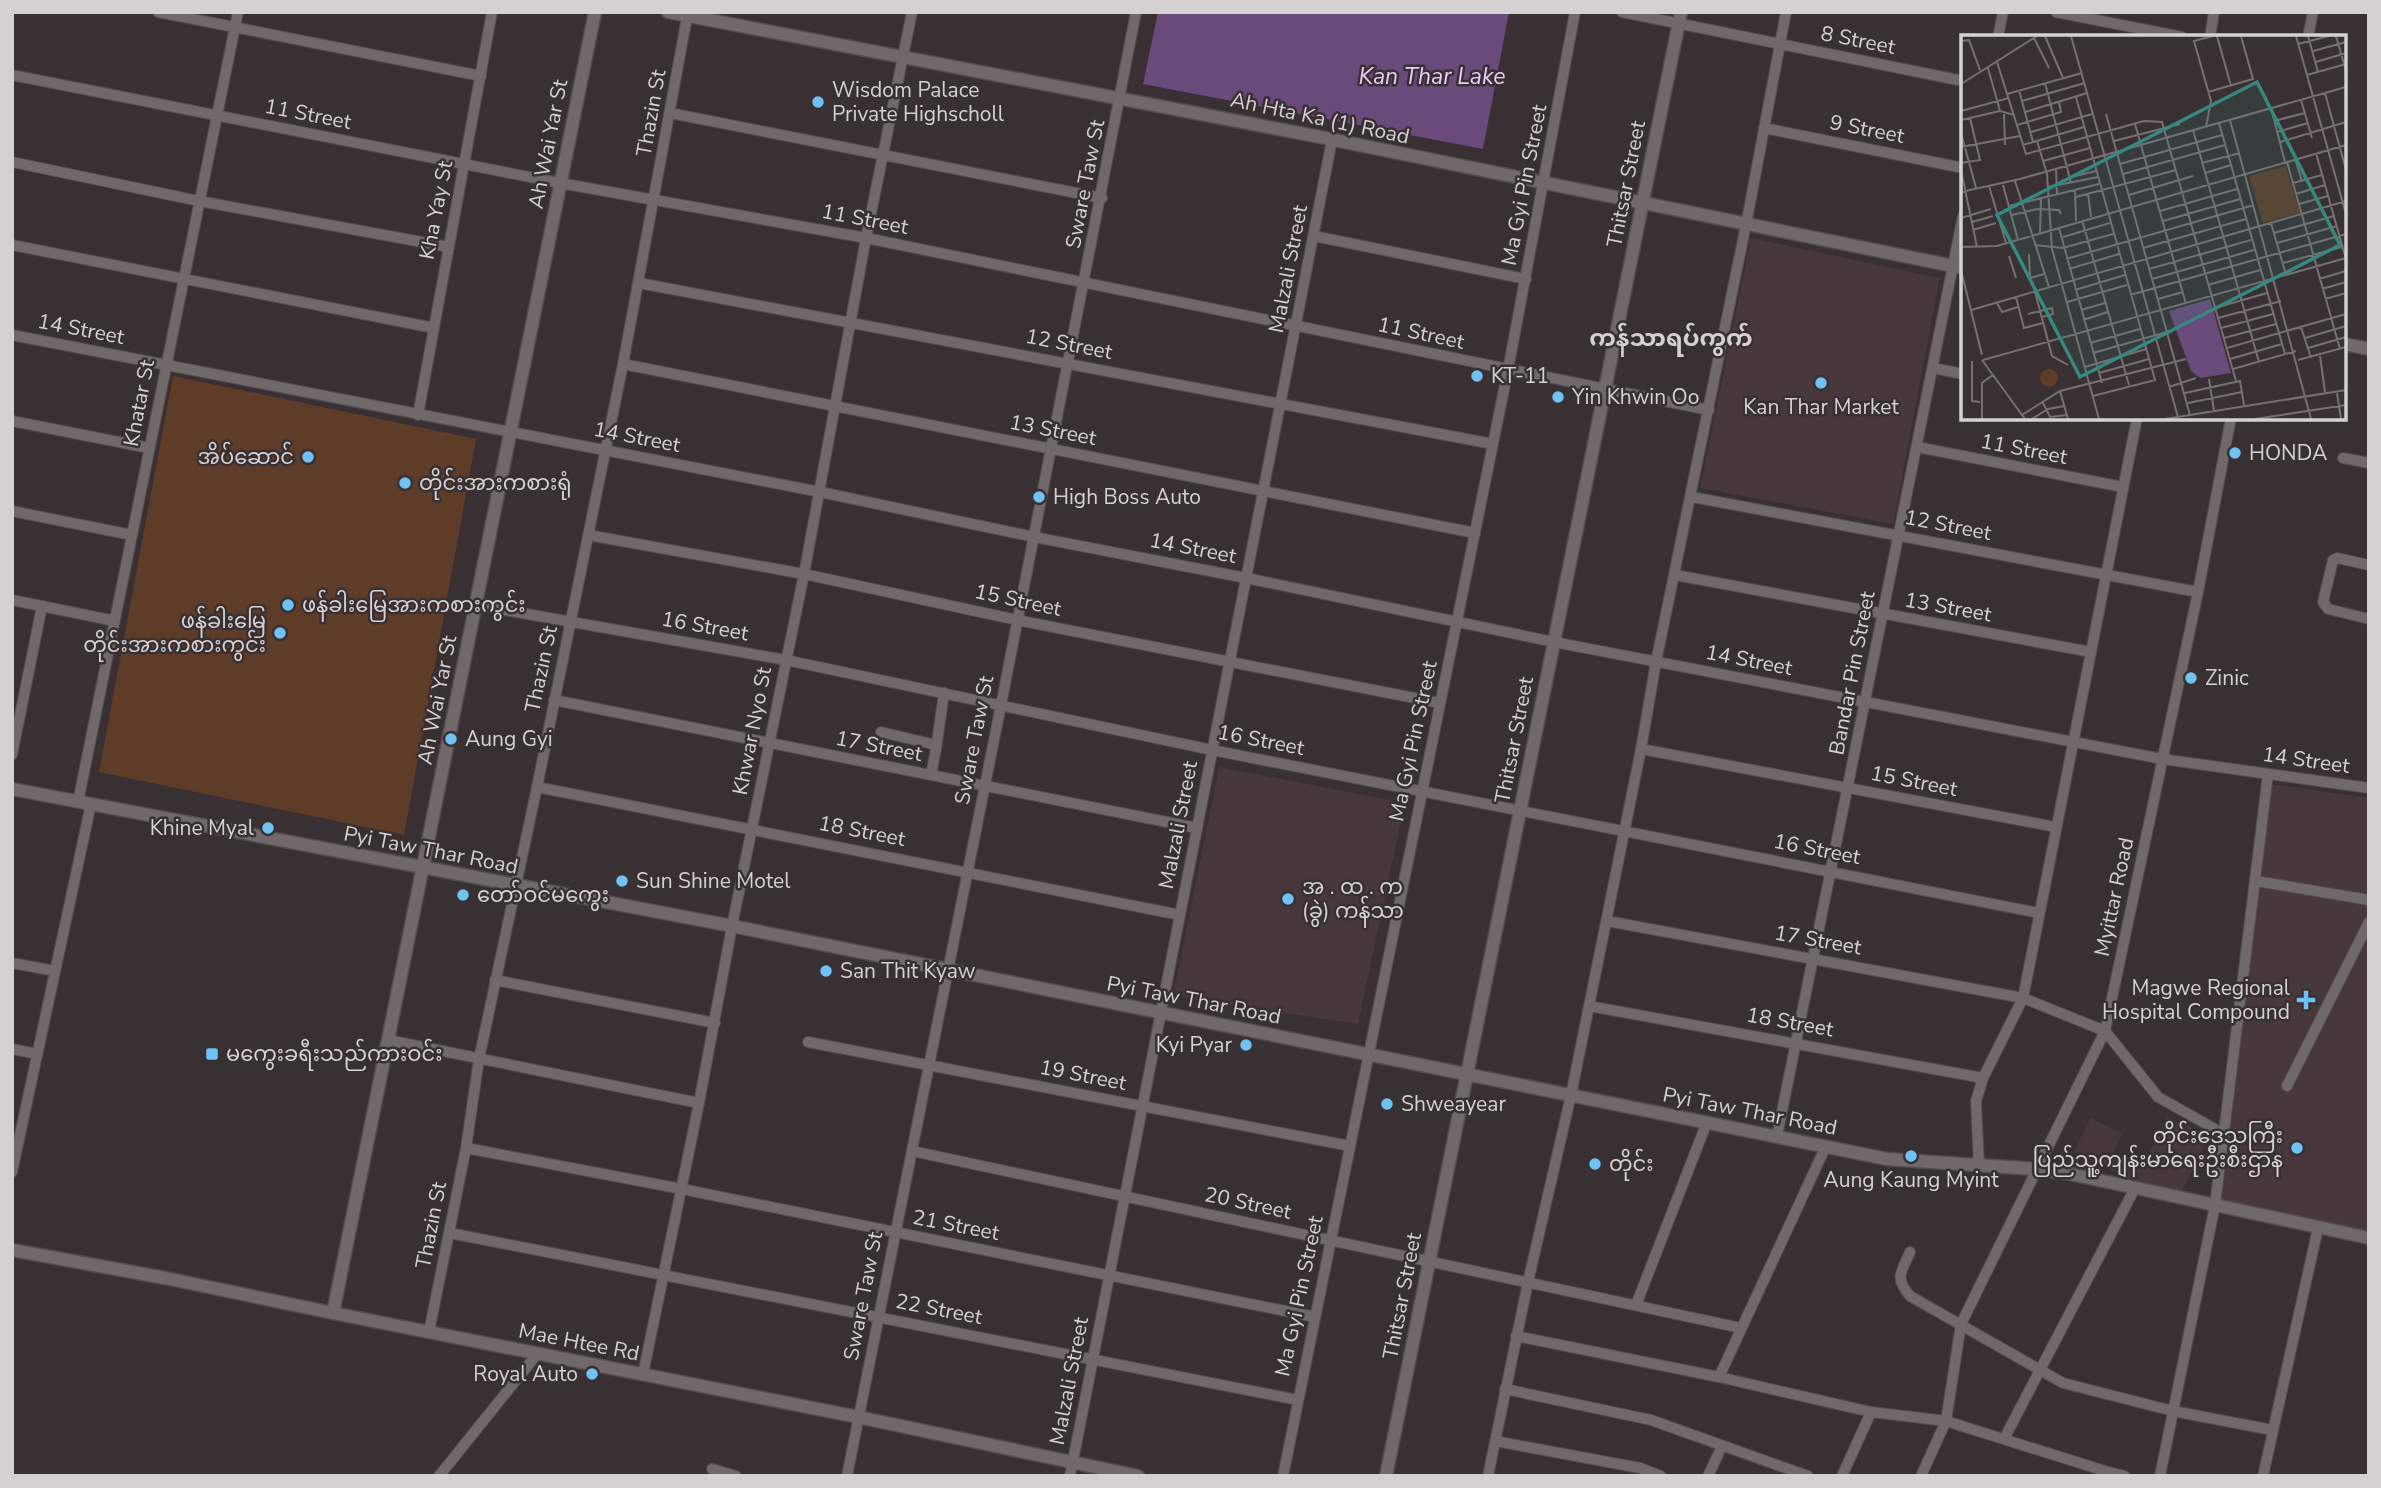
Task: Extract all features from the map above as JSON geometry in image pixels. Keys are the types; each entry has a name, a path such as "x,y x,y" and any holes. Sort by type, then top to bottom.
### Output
{"street":[{"path":"158,12 481,76"},
{"name":"Khatar St","path":"12,1172 16,1140 55,971 115,621 238,12"},
{"name":"Kha Yay St","path":"418,415 492,12"},
{"name":"Ah Wai Yar St","path":"333,1313 595,12"},
{"name":"Ah Hta Ka (1) Road","path":"668,12 1121,98 1958,267"},
{"name":"Khwar Nyo St","path":"643,1374 716,1023 732,926 820,492 866,238 912,12"},
{"name":"Sware Taw St","path":"847,1476 1102,198 1136,12"},
{"name":"Ma Gyi Pin Street","path":"1283,1476 1508,370 1575,12"},
{"name":"8 Street","path":"1622,12 1679,18 1780,44 1961,81"},
{"path":"1488,1476 1625,831 1656,662 1692,496 1786,12"},
{"path":"1998,35 2003,12"},
{"path":"2056,12 2172,35"},
{"path":"2210,35 2214,12"},
{"path":"2308,35 2313,12"},
{"name":"Thazin St","path":"429,1332 466,1149 479,1059 639,283 688,14"},
{"name":"Thitsar Street","path":"1385,1476 1679,18"},
{"name":"11 Street","path":"12,75 560,183 866,238 1709,410"},
{"path":"670,113 1102,198"},
{"name":"9 Street","path":"1764,128 1961,168"},
{"name":"Malzali Street","path":"1071,1469 1332,141"},
{"path":"12,162 199,201 449,247"},
{"path":"1314,236 1526,279"},
{"name":"Bandar Pin Street","path":"1777,1136 1933,368 1958,267 1961,236"},
{"path":"12,245 434,328"},
{"name":"12 Street","path":"639,283 1493,444"},
{"name":"14 Street","path":"12,335 820,492 1554,642 2162,760 2369,788"},
{"path":"2346,344 2369,349"},
{"name":"13 Street","path":"623,364 1475,533"},
{"path":"1933,368 1961,374"},
{"path":"1979,1167 1976,1101 1983,1078 2023,998 2137,420"},
{"name":"Myittar Road","path":"1921,1476 1947,1421 1961,1324 2105,1031 2198,592 2231,420"},
{"path":"12,421 149,448"},
{"name":"11 Street","path":"1917,447 2123,488"},
{"path":"2343,458 2369,463"},
{"name":"12 Street","path":"1692,496 2198,592"},
{"path":"12,511 132,535"},
{"name":"15 Street","path":"588,535 804,573 1017,620 1440,703"},
{"path":"2369,565 2337,558 2333,560 2323,602 2328,609 2369,619"},
{"name":"13 Street","path":"1675,575 2091,652"},
{"path":"12,600 115,621"},
{"name":"16 Street","path":"476,605 786,660 1213,750 2039,913"},
{"path":"12,755 42,606"},
{"path":"931,775 944,693"},
{"name":"17 Street","path":"554,700 1197,828"},
{"path":"881,732 927,742 936,749"},
{"name":"15 Street","path":"1641,749 2056,827"},
{"path":"2160,1476 2215,1205 2268,774"},
{"name":"18 Street","path":"537,787 1180,915"},
{"name":"Pyi Taw Thar Road","path":"12,789 732,926 1887,1159 2036,1169 2369,1238"},
{"path":"2256,881 2369,900"},
{"name":"17 Street","path":"1606,921 2023,998 2105,1031"},
{"path":"2287,1086 2369,922"},
{"path":"12,963 55,971"},
{"path":"495,980 716,1023"},
{"name":"18 Street","path":"1589,1006 1983,1078"},
{"path":"2105,1031 2158,1097 2224,1134"},
{"path":"388,1040 699,1103"},
{"name":"19 Street","path":"808,1042 1350,1146"},
{"path":"12,1049 37,1054"},
{"path":"1636,1306 1707,1122"},
{"path":"1719,1377 1826,1146"},
{"name":"21 Street","path":"466,1149 682,1189 1315,1317"},
{"name":"20 Street","path":"912,1151 1741,1328"},
{"path":"2004,1439 2136,1188"},
{"path":"2263,1476 2318,1227"},
{"name":"22 Street","path":"450,1233 664,1273 1298,1400"},
{"name":"Mae Htee Rd","path":"12,1250 165,1278 858,1417 1071,1469 1138,1476"},
{"path":"1910,1252 1899,1277 1900,1284 1910,1296 2063,1383 2173,1412 2272,1430"},
{"path":"1516,1336 1719,1377 1871,1412 1947,1421 2125,1476"},
{"path":"439,1476 538,1353"},
{"path":"1505,1389 1651,1420 1808,1476"},
{"path":"1842,1476 1871,1412"},
{"path":"1495,1441 1640,1468 1661,1476"},
{"path":"1708,1476 1723,1446"},
{"path":"712,1469 736,1476"}],"shaded area":[{"name":"Kan Thar Market","path":"1751,238 1940,278 1893,524 1700,488"},
{"name":"ဖန်ခါးမြေအားကစားကွင်း","path":"173,376 476,439 404,835 99,772"},
{"name":"အ . ထ . က (ခွဲ) ကန်သာ","path":"1219,767 1405,803 1358,1024 1173,996"},
{"name":"Magwe Regional Hospital Compound","path":"2270,784 2369,798 2369,1232 2220,1201"},
{"path":"2167,1116 2209,1136 2177,1201 2074,1152 2090,1118 2122,1133 2113,1153 2143,1167"}],"water":[{"name":"Kan Thar Lake","path":"1158,12 1509,12 1483,149 1143,84"}],"place":[{"name":"Wisdom Palace Private Highscholl","path":"818,102"},
{"name":"KT-11","path":"1477,376"},
{"name":"Kan Thar Market","path":"1821,383"},
{"name":"Yin Khwin Oo","path":"1558,397"},
{"name":"HONDA","path":"2235,453"},
{"name":"အိပ်ဆောင်","path":"308,457"},
{"name":"တိုင်းအားကစားရုံ","path":"405,483"},
{"name":"High Boss Auto","path":"1039,497"},
{"name":"ဖန်ခါးမြေအားကစားကွင်း","path":"288,605"},
{"name":"ဖန်ခါးမြေ တိုင်းအားကစားကွင်း","path":"280,633"},
{"name":"Zinic","path":"2191,678"},
{"name":"Aung Gyi","path":"451,739"},
{"name":"Khine Myal","path":"268,828"},
{"name":"Sun Shine Motel","path":"622,881"},
{"name":"တော်ဝင်မကွေး","path":"463,895"},
{"name":"အ . ထ . က (ခွဲ) ကန်သာ","path":"1288,899"},
{"name":"San Thit Kyaw","path":"826,971"},
{"name":"Magwe Regional Hospital Compound","path":"2306,1000"},
{"name":"Kyi Pyar","path":"1246,1045"},
{"name":"မကွေးခရီးသည်ကားဝင်း","path":"212,1054"},
{"name":"Shweayear","path":"1387,1104"},
{"name":"တိုင်းဒေသကြီး ပြည်သူ့ကျန်းမာရေးဦးစီးဌာန","path":"2297,1148"},
{"name":"Aung Kaung Myint","path":"1911,1156"},
{"name":"တိုင်း","path":"1595,1164"},
{"name":"Royal Auto","path":"592,1374"}],"district":[{"name":"ကန်သာရပ်ကွက်","path":"1671,338"}]}
